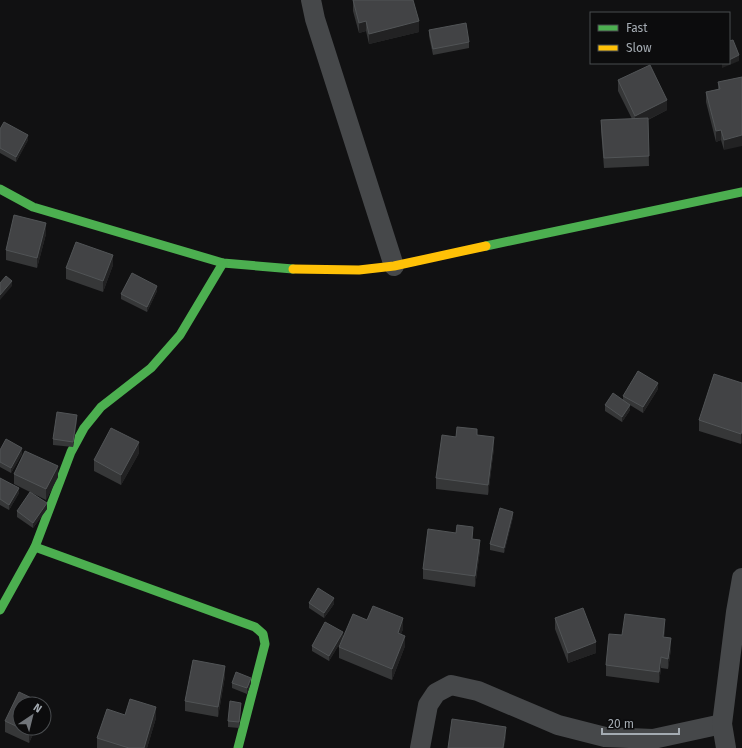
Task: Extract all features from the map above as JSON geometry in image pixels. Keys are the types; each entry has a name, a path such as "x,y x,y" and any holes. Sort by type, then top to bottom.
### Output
{"street":[{"path":"311,0 315,20 394,266"},
{"path":"0,189 33,207 223,263 302,270 359,270 394,266 742,192"},
{"path":"0,610 35,547 71,452 84,428 101,407 151,368 180,335 223,263"},
{"path":"35,547 255,627 263,634 265,644 238,748"},
{"path":"726,748 722,724 736,612 742,578"},
{"path":"420,748 428,705 436,694 451,685 478,691 558,724 604,737 653,738 722,724"}],"building":[{"path":"353,0 413,0 419,21 369,34 366,21 359,23"},
{"path":"466,23 469,42 433,49 429,30"},
{"path":"733,40 739,55 730,60 730,41"},
{"path":"650,65 667,100 635,116 618,80"},
{"path":"742,77 742,135 724,140 721,130 716,131 706,92 720,89 718,82"},
{"path":"648,118 649,156 604,158 601,120"},
{"path":"4,122 28,135 16,157 0,148 0,129"},
{"path":"14,215 46,223 37,258 6,250"},
{"path":"76,242 113,255 103,281 66,268"},
{"path":"132,273 157,286 147,307 121,294"},
{"path":"6,276 12,281 0,295 0,283"},
{"path":"638,371 658,383 643,407 623,396"},
{"path":"714,374 742,383 741,434 699,420"},
{"path":"613,393 630,405 622,417 605,405"},
{"path":"57,412 77,415 73,442 53,439"},
{"path":"457,427 477,429 477,435 494,437 488,485 436,478 442,435 456,437"},
{"path":"111,428 139,442 121,475 94,460"},
{"path":"6,439 22,448 11,468 0,462 0,450"},
{"path":"25,451 58,466 46,489 14,474"},
{"path":"0,478 19,488 9,505 0,499"},
{"path":"30,492 47,503 33,523 17,511"},
{"path":"500,508 513,512 504,548 490,544"},
{"path":"457,525 473,527 472,539 480,540 475,576 423,569 428,529 456,533"},
{"path":"318,588 334,598 324,613 309,603"},
{"path":"373,606 403,618 398,633 405,636 392,669 339,647 353,614 367,620"},
{"path":"583,608 596,642 568,653 555,618"},
{"path":"625,614 665,619 663,637 671,638 668,659 661,657 659,672 606,665 609,634 622,635"},
{"path":"325,622 343,632 329,656 312,646"},
{"path":"193,660 225,666 218,707 185,701"},
{"path":"236,672 251,678 247,688 232,683"},
{"path":"19,692 27,696 17,696"},
{"path":"130,699 156,707 144,748 129,748 97,738 107,709 125,715"},
{"path":"230,701 241,703 239,722 228,721"},
{"path":"12,706 12,724 5,721"},
{"path":"452,719 506,727 503,748 448,748"}],"traffic: fast":[{"path":"0,189 33,207 223,263 293,269"},
{"path":"486,246 742,192"},
{"path":"0,610 35,547 71,452 84,428 101,407 151,368 180,335 223,263"},
{"path":"35,547 255,627 263,634 265,644 238,748"}],"traffic: slow":[{"path":"293,269 359,270 394,266 486,246"}]}
